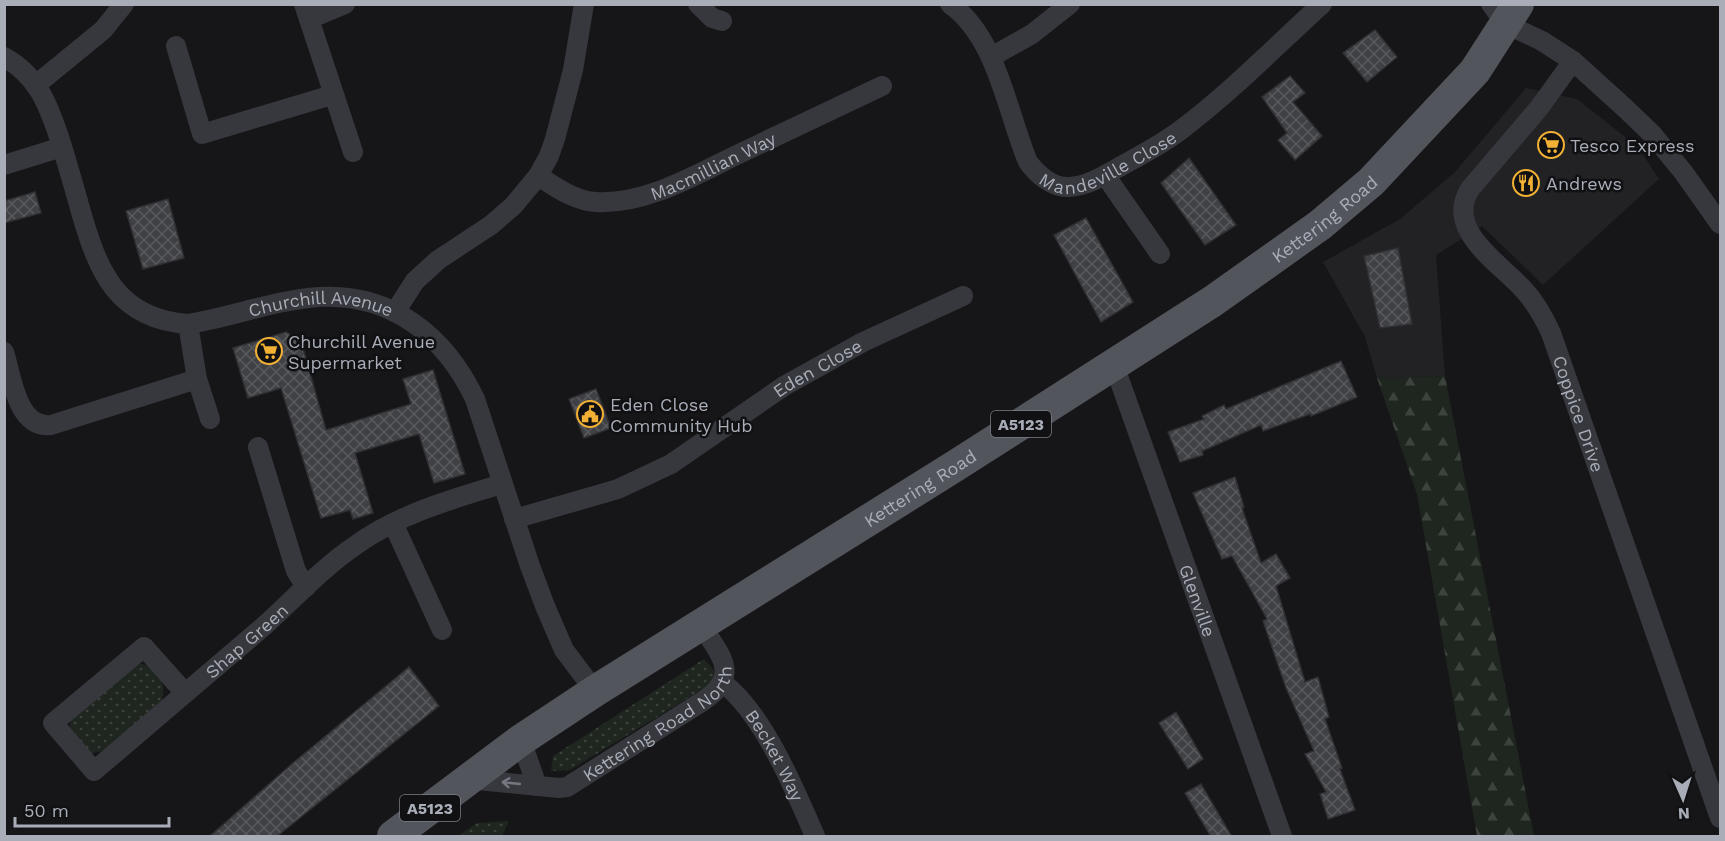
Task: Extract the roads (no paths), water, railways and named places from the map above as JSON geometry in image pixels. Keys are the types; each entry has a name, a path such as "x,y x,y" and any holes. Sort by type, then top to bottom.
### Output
{"main road":[{"name":"Kettering Road","path":"393,837 521,740 595,691 1114,365 1267,264 1320,225 1371,182 1475,71 1505,11"}],"street":[{"path":"37,84 103,30 124,4"},
{"path":"345,4 306,12 353,152"},
{"path":"395,312 416,281 438,260 491,225 513,206 538,176 555,139 573,70 584,4"},
{"path":"698,4 712,18 722,21"},
{"name":"Mandeville Close","path":"950,4 968,21 991,57 1022,148 1035,172 1058,186 1067,188 1083,185 1105,175 1180,131 1217,101 1322,4"},
{"path":"991,57 1032,34 1070,4"},
{"path":"1505,11 1542,41 1573,61 1653,135 1684,173 1720,224"},
{"path":"176,46 202,134 332,95"},
{"name":"Churchill Avenue","path":"4,57 14,62 37,84 52,116 99,267 110,283 137,308 164,320 188,324 296,300 345,297 370,302 395,312 418,325 452,357 475,399 530,566 556,632 572,663 595,691"},
{"name":"Coppice Drive","path":"1573,61 1539,108 1464,197 1462,206 1464,222 1475,240 1533,299 1551,333 1720,818"},
{"name":"Macmillian Way","path":"538,176 568,195 584,201 610,202 632,198 674,184 882,86"},
{"path":"4,165 62,147"},
{"path":"1105,175 1160,254"},
{"name":"Eden Close","path":"514,519 618,489 671,464 784,386 863,342 963,297"},
{"path":"188,324 197,379 210,419"},
{"path":"4,352 24,412 34,424 42,426 197,379"},
{"name":"Glenville","path":"1114,365 1282,837"},
{"path":"258,447 296,571 306,587"},
{"name":"Shap Green","path":"185,693 144,648 53,723 94,771 265,625 355,545 393,523 427,508 502,484"},
{"path":"393,523 442,630"},
{"name":"Kettering Road North","path":"468,779 559,788 573,784 714,694 723,683 726,670 701,625"},
{"name":"Becket Way","path":"723,683 736,692 749,708 795,792 815,837"},
{"path":"521,740 537,786"}],"place":[{"name":"Tesco Express","path":"1551,145"},
{"name":"Andrews","path":"1526,183"},
{"name":"Churchill Avenue Supermarket","path":"269,351"},
{"name":"Eden Close Community Hub","path":"590,414"}]}
